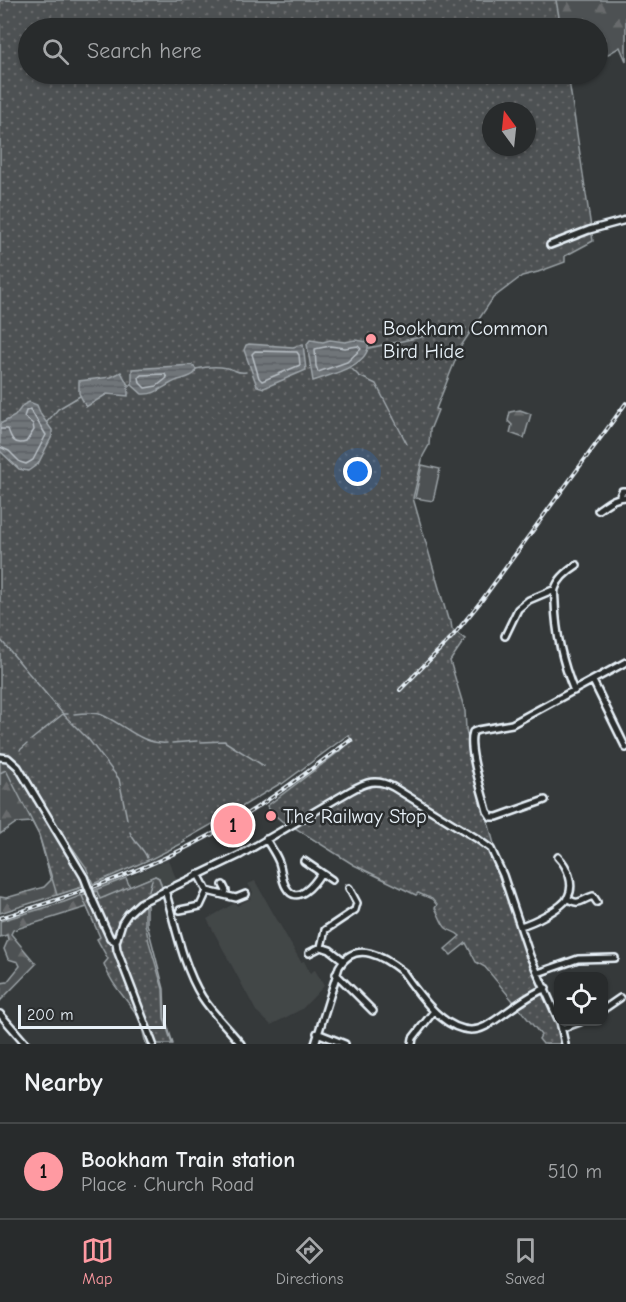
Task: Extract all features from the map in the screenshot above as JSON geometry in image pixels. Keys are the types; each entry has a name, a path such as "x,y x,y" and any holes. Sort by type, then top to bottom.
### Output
{"street":[{"path":"550,245 589,230 626,220"},
{"path":"598,510 623,496 622,491 626,491"},
{"path":"505,636 518,609 529,600 555,589 566,573 577,565"},
{"path":"555,589 556,622 560,644 574,691"},
{"path":"545,800 491,817 477,771 471,743 472,732 512,724 626,662"},
{"path":"593,681 626,748"},
{"path":"0,757 8,758 18,767 84,877 110,938 116,942"},
{"path":"153,1044 118,954 116,942 122,923 134,908 146,899 240,855 365,783 374,781 384,783 491,849 538,973 554,1008"},
{"path":"266,839 277,858 286,887 291,893 298,894 309,890 321,873"},
{"path":"520,926 552,910 570,895 568,871 558,857"},
{"path":"304,861 332,880"},
{"path":"198,874 207,891 236,898 246,894"},
{"path":"223,885 224,895"},
{"path":"321,947 325,930 355,910 357,903 349,888"},
{"path":"165,890 183,952 198,990 241,1044"},
{"path":"180,910 200,906 207,891"},
{"path":"567,898 573,903 580,903 593,896 597,902"},
{"path":"309,953 321,947 330,950 343,960"},
{"path":"315,1044 336,974 343,960 362,951 380,957 403,972 434,1011 459,1029 475,1030 488,1024 546,988"},
{"path":"538,973 578,959 615,958"},
{"path":"336,974 374,1011"},
{"path":"608,1006 620,998"},
{"path":"412,1044 413,1038 434,1011"},
{"path":"0,1014 26,1044"},
{"path":"566,1044 562,1028 568,1026"},
{"path":"317,1033 345,1044"}],"shaded area":[{"path":"168,860 177,880 162,886 159,878 155,876 129,887 126,878"},
{"path":"255,881 301,962 304,961 310,973 315,970 324,986 302,1009 271,1025 256,1011 207,919 235,903 237,906 250,899 253,892 248,884"}],"green space":[{"path":"0,0 556,0 559,18 18,18 18,84 569,84 593,241 565,256 565,262 522,276 493,298 461,346 436,409 438,410 430,430 429,445 423,456 413,498 448,619 452,629 465,639 450,661 465,711 473,765 494,844 488,851 500,877 528,958 554,1016 554,1026 557,1026 562,1044 543,1044 539,1039 541,1035 485,967 476,962 466,943 451,955 445,949 460,936 444,926 435,908 437,905 432,899 418,893 416,895 354,865 288,822 283,822 271,812 267,806 353,741 348,735 282,784 230,814 228,812 224,815 225,817 184,840 185,842 93,884 86,867 46,810 21,769 17,772 76,866 85,886 57,895 39,835 6,770 0,773"},
{"path":"455,0 626,0 626,61 620,47 608,54 608,18 459,18"},
{"path":"520,410 531,414 524,438 510,433 512,425 508,421 510,412"},
{"path":"422,465 440,469 433,501 415,498"},
{"path":"0,763 85,886 0,913 0,897 6,898 44,887 51,880 39,835 32,822 16,823 0,834"},
{"path":"155,876 159,878 162,888 145,896 101,937 87,907 13,930 11,934 36,964 0,1001 1,983 7,982 20,966 18,962 8,959 4,949 8,940 7,935 0,937 0,921 64,902 126,878 130,887"},
{"path":"155,876 159,878 162,888 145,896 145,924 163,989 164,1018 172,1044 146,1044 141,1023 107,971 104,964 108,959 97,939 100,937 82,896 97,891 100,899"}],"water":[{"path":"310,340 368,342 367,350 357,363 313,381 307,344"},
{"path":"249,344 293,347 303,344 306,370 264,388 257,386 244,350"},
{"path":"192,365 196,369 193,375 152,393 142,394 132,385 132,369"},
{"path":"121,372 128,385 128,396 107,394 86,407 79,393 79,381 111,377"},
{"path":"29,402 37,405 52,430 52,436 38,464 28,471 19,469 0,451 0,424 15,416 23,405"}],"waterway":[{"path":"444,332 466,328"},
{"path":"369,348 435,334"},
{"path":"196,369 219,367 246,372"},
{"path":"351,368 359,376 376,384 407,444"},
{"path":"47,422 58,409 80,396"},
{"path":"0,639 63,714 89,740 119,779 127,819"},
{"path":"31,740 63,714 68,714"},
{"path":"74,714 102,715 149,741 167,743"},
{"path":"172,743 197,741"},
{"path":"201,742 224,741 264,766"},
{"path":"20,750 27,744"},
{"path":"130,832 147,858"},
{"path":"148,894 152,880"},
{"path":"147,904 147,924 164,989 165,1018 173,1044"}],"railway":[{"path":"400,690 452,637 482,600 626,403"},
{"path":"0,918 120,877 207,837 280,792 351,740"}],"place":[{"name":"Bookham Common Bird Hide","path":"371,339"},
{"name":"The Railway Stop","path":"271,816"},
{"name":"Bookham Train station","path":"233,825"}]}
